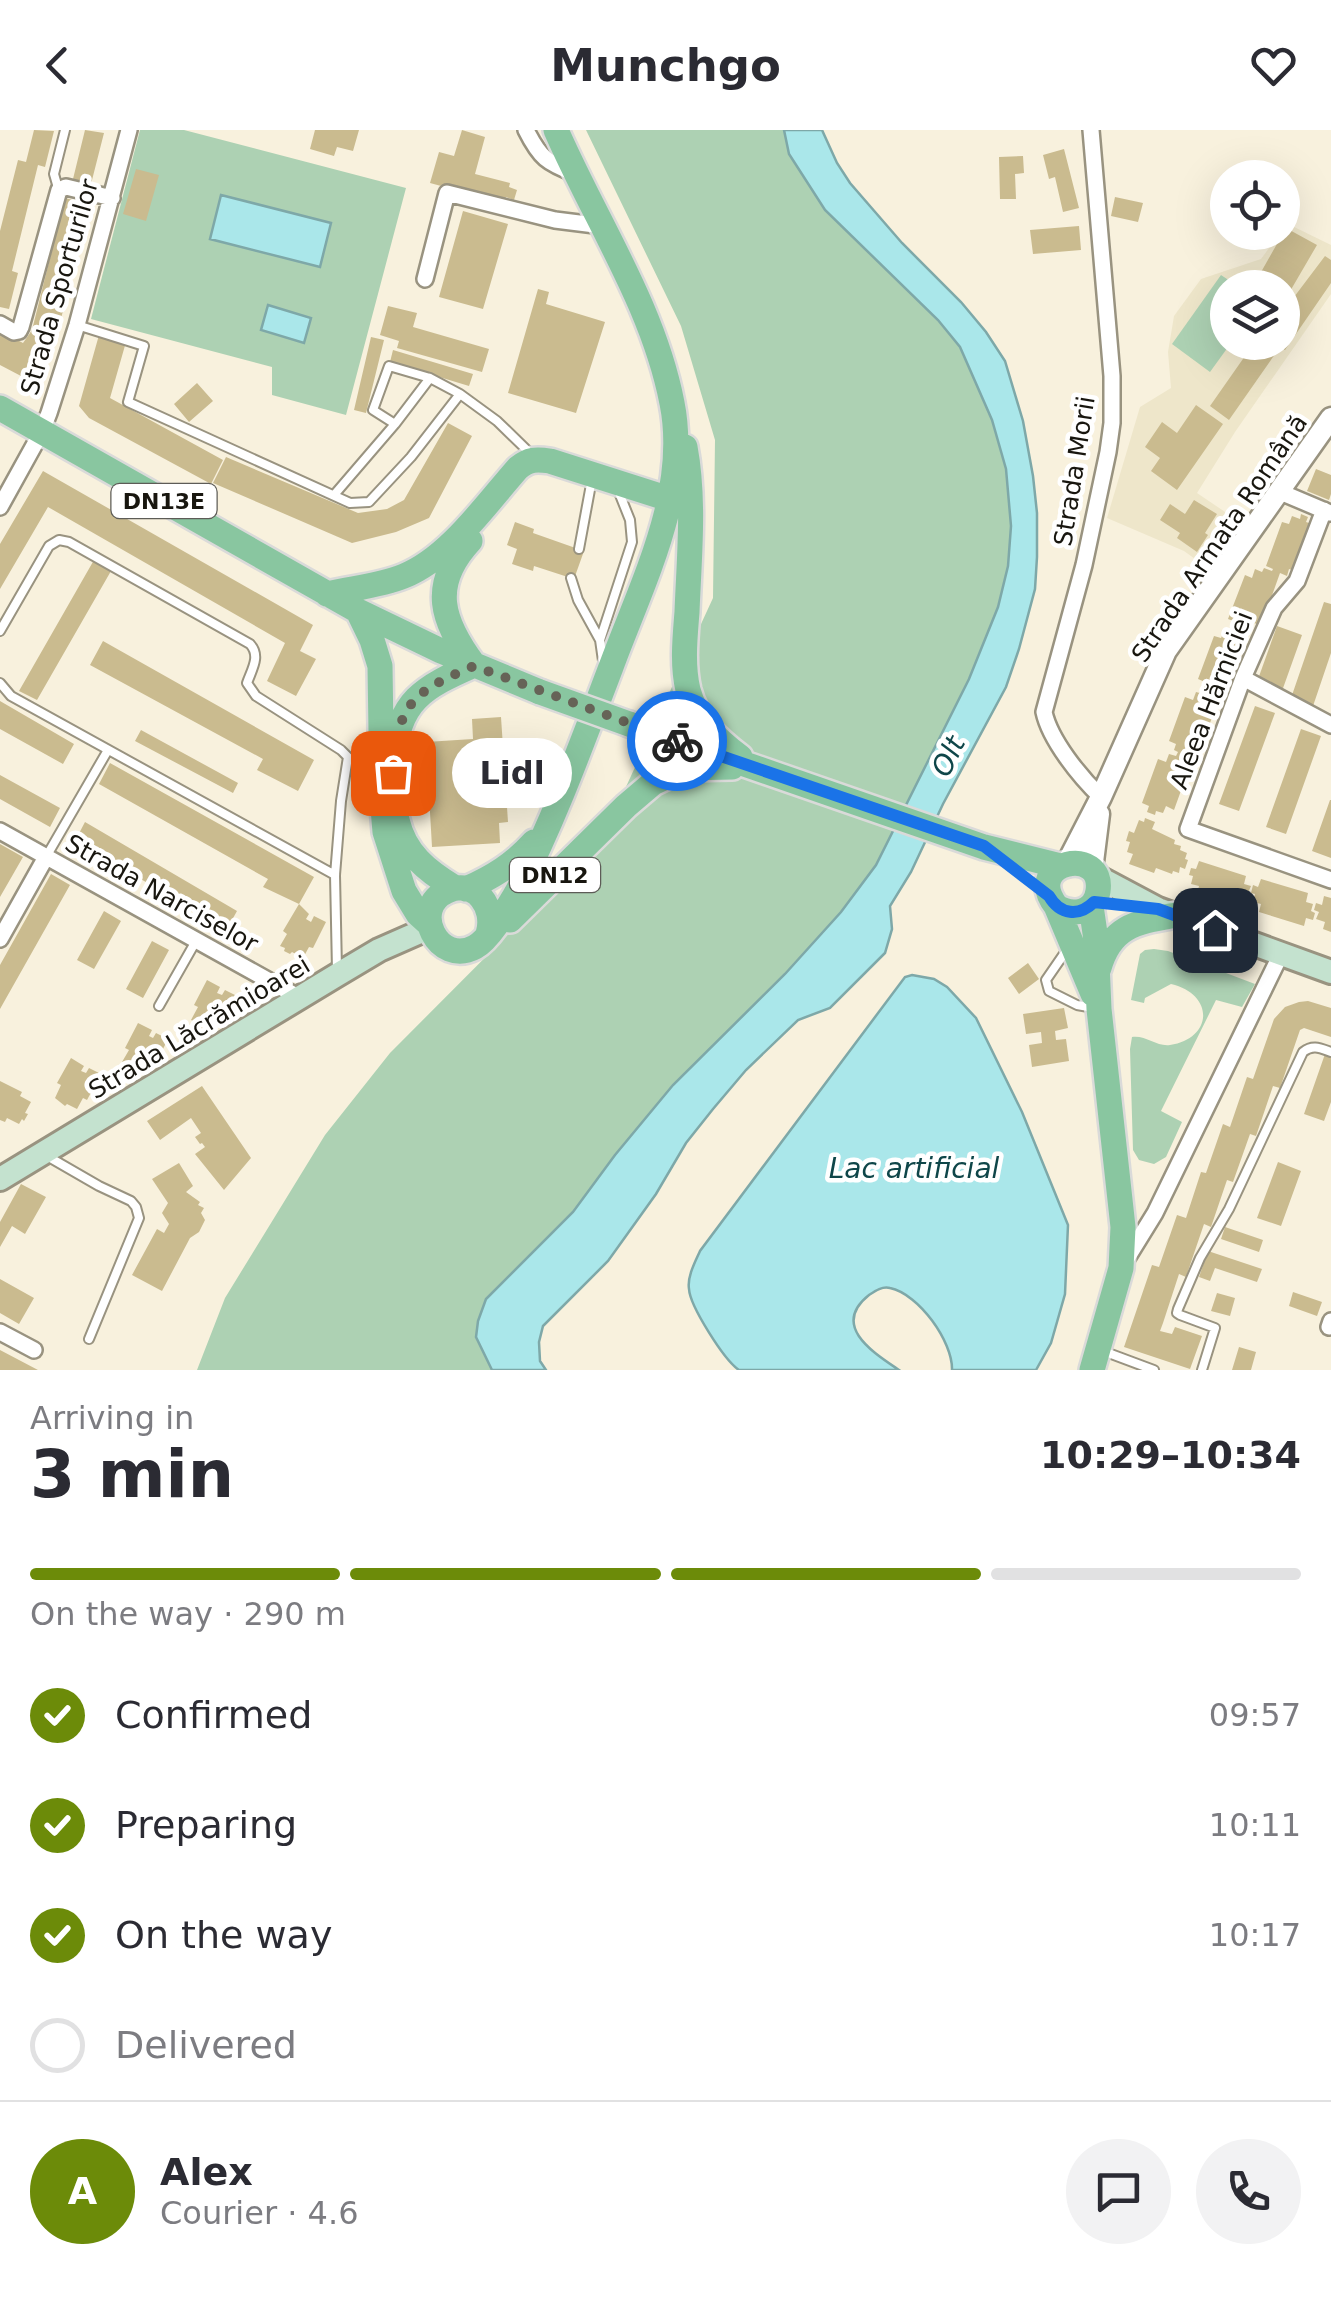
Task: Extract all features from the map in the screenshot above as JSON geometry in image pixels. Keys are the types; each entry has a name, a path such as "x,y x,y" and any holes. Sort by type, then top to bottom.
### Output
{"main road":[{"name":"DN12","path":"486,938 516,892 606,680 656,544 669,499 676,441 672,404 644,316 556,130"},
{"path":"672,404 686,450 690,487 685,652 688,690 705,726 754,768"},
{"name":"DN13E","path":"0,408 358,611 474,666 945,833 1079,869 1167,912 1331,972"},
{"path":"615,481 657,474 676,441"},
{"path":"327,594 394,580 424,566 518,468 535,459 669,499"},
{"path":"358,611 380,666 385,832 404,891 418,914 439,944 466,950 486,938 491,924 488,906 475,892 425,868 404,842 396,814 394,752 403,716 416,697 474,666 448,620 443,590 446,575 463,549 522,485 542,471 565,466"},
{"name":"DN12","path":"486,938 653,783 686,768 754,768"},
{"name":"DN12","path":"461,888 489,879 508,866 536,840 548,821"},
{"name":"DN13E","path":"984,846 1052,901"},
{"path":"1095,1360 1121,1268 1123,1227 1099,1009 1092,904 1099,890 1079,869 1050,879 1052,901 1099,1009"},
{"path":"429,926 429,914 438,897 461,888"},
{"path":"1052,901 1070,913 1092,904"},
{"name":"DN13E","path":"1092,904 1167,912"},
{"path":"1098,972 1111,940 1126,928 1167,912"},
{"name":"Strada Lăcrămioarei","path":"0,1180 379,950 429,926"}],"street":[{"name":"Strada Sporturilor","path":"0,508 42,431 77,324 129,130"},
{"path":"526,130 538,153 553,166 576,174"},
{"name":"Strada Morii","path":"1092,130 1112,376 1112,423 1084,566 1044,712 1051,733 1101,797"},
{"path":"0,324 19,332 60,190 66,187 112,198"},
{"path":"425,278 447,193 555,220 604,226"},
{"name":"Strada Armata Română","path":"1079,869 1101,797 1166,651 1331,418"},
{"path":"1278,491 1327,512"},
{"name":"Aleea Hărniciei","path":"1327,512 1297,581 1274,608 1242,678 1188,829 1331,880"},
{"path":"1242,678 1331,726"},
{"name":"Strada Narciselor","path":"0,832 300,998"},
{"path":"0,939 46,857"},
{"path":"1121,1268 1155,1213 1280,954"},
{"path":"0,1332 34,1350"}],"lane":[{"path":"60,190 54,174 65,130"},
{"path":"77,324 144,346 128,402 350,503 369,502 460,394"},
{"path":"395,424 373,410 389,366 430,378 460,394 497,421 535,459"},
{"path":"334,495 430,378"},
{"path":"579,549 615,481"},
{"path":"600,640 632,542 630,520 615,481"},
{"path":"0,630 49,546 58,540 69,542 256,650 248,683 256,696 348,757 335,875 337,975"},
{"path":"571,578 600,640 606,680"},
{"path":"0,683 11,696 335,875"},
{"path":"46,857 108,750"},
{"path":"159,1006 196,940"},
{"path":"1072,943 1046,980 1049,991 1078,1005 1099,1009"},
{"path":"1202,1370 1215,1328 1180,1315 1178,1309 1303,1052 1315,1046 1331,1052"},
{"path":"43,1153 130,1201 140,1218 89,1339"},
{"path":"1095,1360 1154,1370"}],"shaded area":[{"path":"1300,230 1331,245 1331,294 1300,339 1300,270 1228,270 1261,259 1268,250 1300,250"},
{"path":"1210,276 1210,360 1285,360 1197,493 1234,518 1202,564 1184,551 1107,518 1140,407 1171,388 1168,352 1174,316 1201,279"}],"green space":[{"path":"140,130 184,130 406,188 346,415 272,395 272,367 91,319"},
{"path":"586,130 784,130 789,154 825,210 938,320 960,347 992,420 1006,469 1011,526 1008,566 998,607 969,679 876,865 841,912 785,974 673,1085 573,1212 486,1299 476,1337 492,1370 197,1370 225,1298 325,1135 390,1053 601,841 713,598 715,440 681,326"},
{"path":"1210,290 1210,360 1219,360 1210,372 1172,344"},
{"path":"1154,949 1255,984 1242,1007 1216,1000 1161,1111 1182,1122 1166,1157 1154,1164 1139,1160 1133,1150 1132,1037 1165,1045 1184,1041 1201,1026 1203,1016 1196,997 1171,984 1145,998 1144,1003 1131,1000 1140,954"}],"water":[{"name":"Olt","path":"784,130 822,130 850,183 961,302 1005,361 1023,421 1033,476 1037,513 1035,589 1006,687 890,906 892,929 885,953 830,1008 798,1020 746,1070 713,1109 608,1261 543,1326 540,1361 546,1370 492,1370 476,1337 486,1299 573,1212 673,1085 785,974 841,912 876,865 969,679 998,607 1008,566 1011,526 1006,469 992,420 960,347 938,320 825,210 789,154"},
{"path":"221,195 331,223 320,267 210,239"},
{"path":"268,305 311,318 304,343 261,330"},
{"name":"Lac artificial","path":"905,977 934,979 947,987 976,1018 1022,1112 1068,1225 1065,1294 1051,1343 1036,1370 952,1370 947,1346 923,1309 901,1292 884,1288 858,1306 855,1328 868,1347 899,1370 739,1370 717,1344 691,1297 689,1280 696,1260"}],"building":[{"path":"34,130 54,131 45,167 38,165 12,271 18,273 9,309 0,307 0,231 18,160 26,162"},
{"path":"85,130 104,133 91,184 73,179"},
{"path":"315,130 359,130 353,151 337,147 334,156 310,149"},
{"path":"462,130 485,137 475,174 510,183 509,187 517,190 514,200 506,197 504,203 430,183 439,152 454,156"},
{"path":"1064,149 1079,208 1063,212 1055,177 1049,179 1043,155"},
{"path":"1023,156 1024,173 1015,174 1016,199 1000,199 999,157"},
{"path":"136,169 159,175 146,221 123,214"},
{"path":"1115,197 1143,203 1138,222 1111,216"},
{"path":"65,198 89,204 63,311 50,358 36,374 21,376 0,365 0,331 23,343 32,330"},
{"path":"463,211 508,224 483,309 439,297"},
{"path":"1079,226 1081,250 1033,254 1030,230"},
{"path":"1300,236 1317,245 1300,274 1300,270 1262,270 1274,250 1300,250"},
{"path":"1325,256 1331,260 1331,283 1300,328 1300,289"},
{"path":"538,289 549,292 546,304 605,322 576,413 508,393"},
{"path":"388,306 417,313 413,327 489,349 482,372 397,348 399,341 380,335"},
{"path":"99,335 126,342 110,398 223,460 211,484 89,418 79,406"},
{"path":"371,337 384,340 366,413 354,410"},
{"path":"393,350 473,374 469,386 390,362"},
{"path":"1242,360 1271,360 1229,420 1210,406"},
{"path":"197,383 213,401 189,422 174,404"},
{"path":"1196,405 1223,424 1177,490 1151,471 1160,458 1145,447 1162,422 1177,433"},
{"path":"448,423 472,436 429,518 396,532 352,543 213,483 226,457 358,513 387,509 404,500"},
{"path":"1316,469 1331,475 1329,500 1307,491"},
{"path":"43,471 313,625 300,651 316,659 296,696 267,681 285,643 48,507 0,589 0,544"},
{"path":"1194,500 1217,514 1197,552 1177,538 1180,533 1160,520 1170,504 1185,514"},
{"path":"1301,514 1308,517 1306,522 1315,525 1298,572 1289,569 1287,576 1280,573 1261,626 1252,622 1250,629 1243,627 1239,636 1247,639 1230,686 1222,683 1210,692 1210,698 1218,701 1201,748 1193,744 1190,751 1183,749 1181,753 1185,755 1183,760 1191,763 1174,810 1166,806 1163,813 1147,812 1149,806 1142,803 1158,759 1166,762 1169,754 1176,756 1178,752 1174,750 1176,744 1169,741 1185,697 1193,700 1196,692 1203,694 1205,682 1198,679 1214,636 1221,638 1225,630 1232,632 1236,622 1228,619 1245,575 1252,578 1255,569 1272,571 1266,566 1282,522 1289,524 1292,516 1300,519"},
{"path":"515,522 534,529 533,533 584,551 574,579 534,566 533,571 512,564 517,549 507,545"},
{"path":"94,560 111,571 37,700 19,691"},
{"path":"1324,602 1331,604 1331,653 1312,709 1290,701"},
{"path":"1277,626 1302,635 1282,691 1257,682"},
{"path":"103,641 314,760 298,791 257,770 263,759 90,665"},
{"path":"0,701 74,744 63,764 0,729"},
{"path":"1255,706 1275,713 1239,811 1219,804"},
{"path":"501,717 508,822 499,823 500,843 432,847 426,742 473,739 472,719"},
{"path":"1301,729 1321,736 1286,834 1266,827"},
{"path":"141,730 238,783 233,793 135,741"},
{"path":"110,763 314,877 299,904 263,887 268,879 99,784"},
{"path":"0,775 60,808 50,827 0,799"},
{"path":"1331,800 1331,858 1312,851"},
{"path":"1145,818 1155,822 1152,829 1175,840 1174,844 1187,853 1185,869 1180,867 1179,873 1172,874 1156,868 1154,873 1129,864 1133,854 1127,852 1129,831 1134,833 1139,820 1144,822"},
{"path":"85,822 237,911 227,929 75,841"},
{"path":"0,844 23,857 0,897"},
{"path":"1199,861 1246,876 1244,884 1251,886 1251,902 1244,900 1242,908 1197,894 1199,886 1191,884 1193,876 1189,875"},
{"path":"51,874 70,885 0,1009 0,965"},
{"path":"1261,879 1308,893 1306,902 1313,904 1313,920 1306,918 1304,926 1259,912 1261,904 1253,902 1255,894 1251,893 1253,885 1258,887"},
{"path":"1324,896 1331,898 1331,932 1323,929 1325,922 1316,919 1319,912 1314,910 1316,903 1322,905"},
{"path":"299,904 309,914 306,919 311,922 314,916 326,922 313,948 309,947 303,958 280,946 287,934 283,931"},
{"path":"104,911 121,921 94,969 77,960"},
{"path":"152,941 169,950 143,998 126,989"},
{"path":"1028,963 1039,979 1019,994 1008,978"},
{"path":"207,980 220,987 217,993 222,995 225,990 237,996 224,1022 220,1020 214,1031 191,1020"},
{"path":"1308,1001 1331,1008 1331,1037 1300,1030 1280,1088 1273,1086 1256,1136 1250,1134 1233,1182 1227,1180 1211,1227 1204,1224 1186,1277 1179,1274 1160,1331 1172,1334 1175,1327 1202,1336 1190,1369 1124,1347 1152,1265 1159,1267 1177,1215 1186,1218 1223,1124 1230,1127 1247,1077 1253,1079 1274,1019 1285,1007"},
{"path":"1064,1008 1068,1028 1055,1031 1056,1040 1066,1039 1069,1061 1032,1067 1029,1045 1042,1043 1041,1032 1026,1034 1023,1014"},
{"path":"138,1023 152,1030 149,1036 153,1038 156,1033 168,1039 155,1065 151,1063 145,1074 126,1068 122,1062"},
{"path":"1325,1054 1331,1056 1331,1102 1324,1121 1304,1114"},
{"path":"71,1058 84,1066 81,1071 86,1073 89,1068 101,1074 87,1100 83,1098 77,1109 55,1098 61,1085 57,1083"},
{"path":"0,1081 22,1092 20,1096 31,1102 25,1113 28,1114 19,1124 7,1118 5,1122 0,1120"},
{"path":"202,1086 251,1158 224,1190 195,1154 205,1147 195,1137 201,1133 191,1118 160,1140 147,1121"},
{"path":"1278,1162 1301,1171 1281,1226 1257,1218"},
{"path":"179,1163 193,1186 186,1192 200,1202 205,1220 199,1232 190,1238 162,1291 132,1275 157,1229 164,1233 169,1224 162,1213 168,1203 152,1179"},
{"path":"21,1184 46,1197 25,1234 12,1226 0,1247 0,1222"},
{"path":"1225,1227 1263,1240 1259,1252 1221,1239"},
{"path":"1208,1251 1262,1269 1257,1282 1215,1268 1210,1281 1199,1277"},
{"path":"0,1279 34,1298 19,1324 0,1313"},
{"path":"1293,1292 1322,1302 1317,1316 1289,1306"},
{"path":"1217,1293 1235,1298 1230,1316 1211,1311"},
{"path":"1239,1347 1256,1352 1251,1370 1232,1370"},
{"path":"0,1350 38,1370 0,1370"}],"way so far":[{"path":"393,773 400,726 410,704 438,682 474,666 677,741"}],"place":[{"name":"Lidl","path":"393,773"}],"route":[{"path":"677,741 984,846 1049,896 1056,906 1070,913 1085,910 1094,902 1158,909 1215,930"}]}
